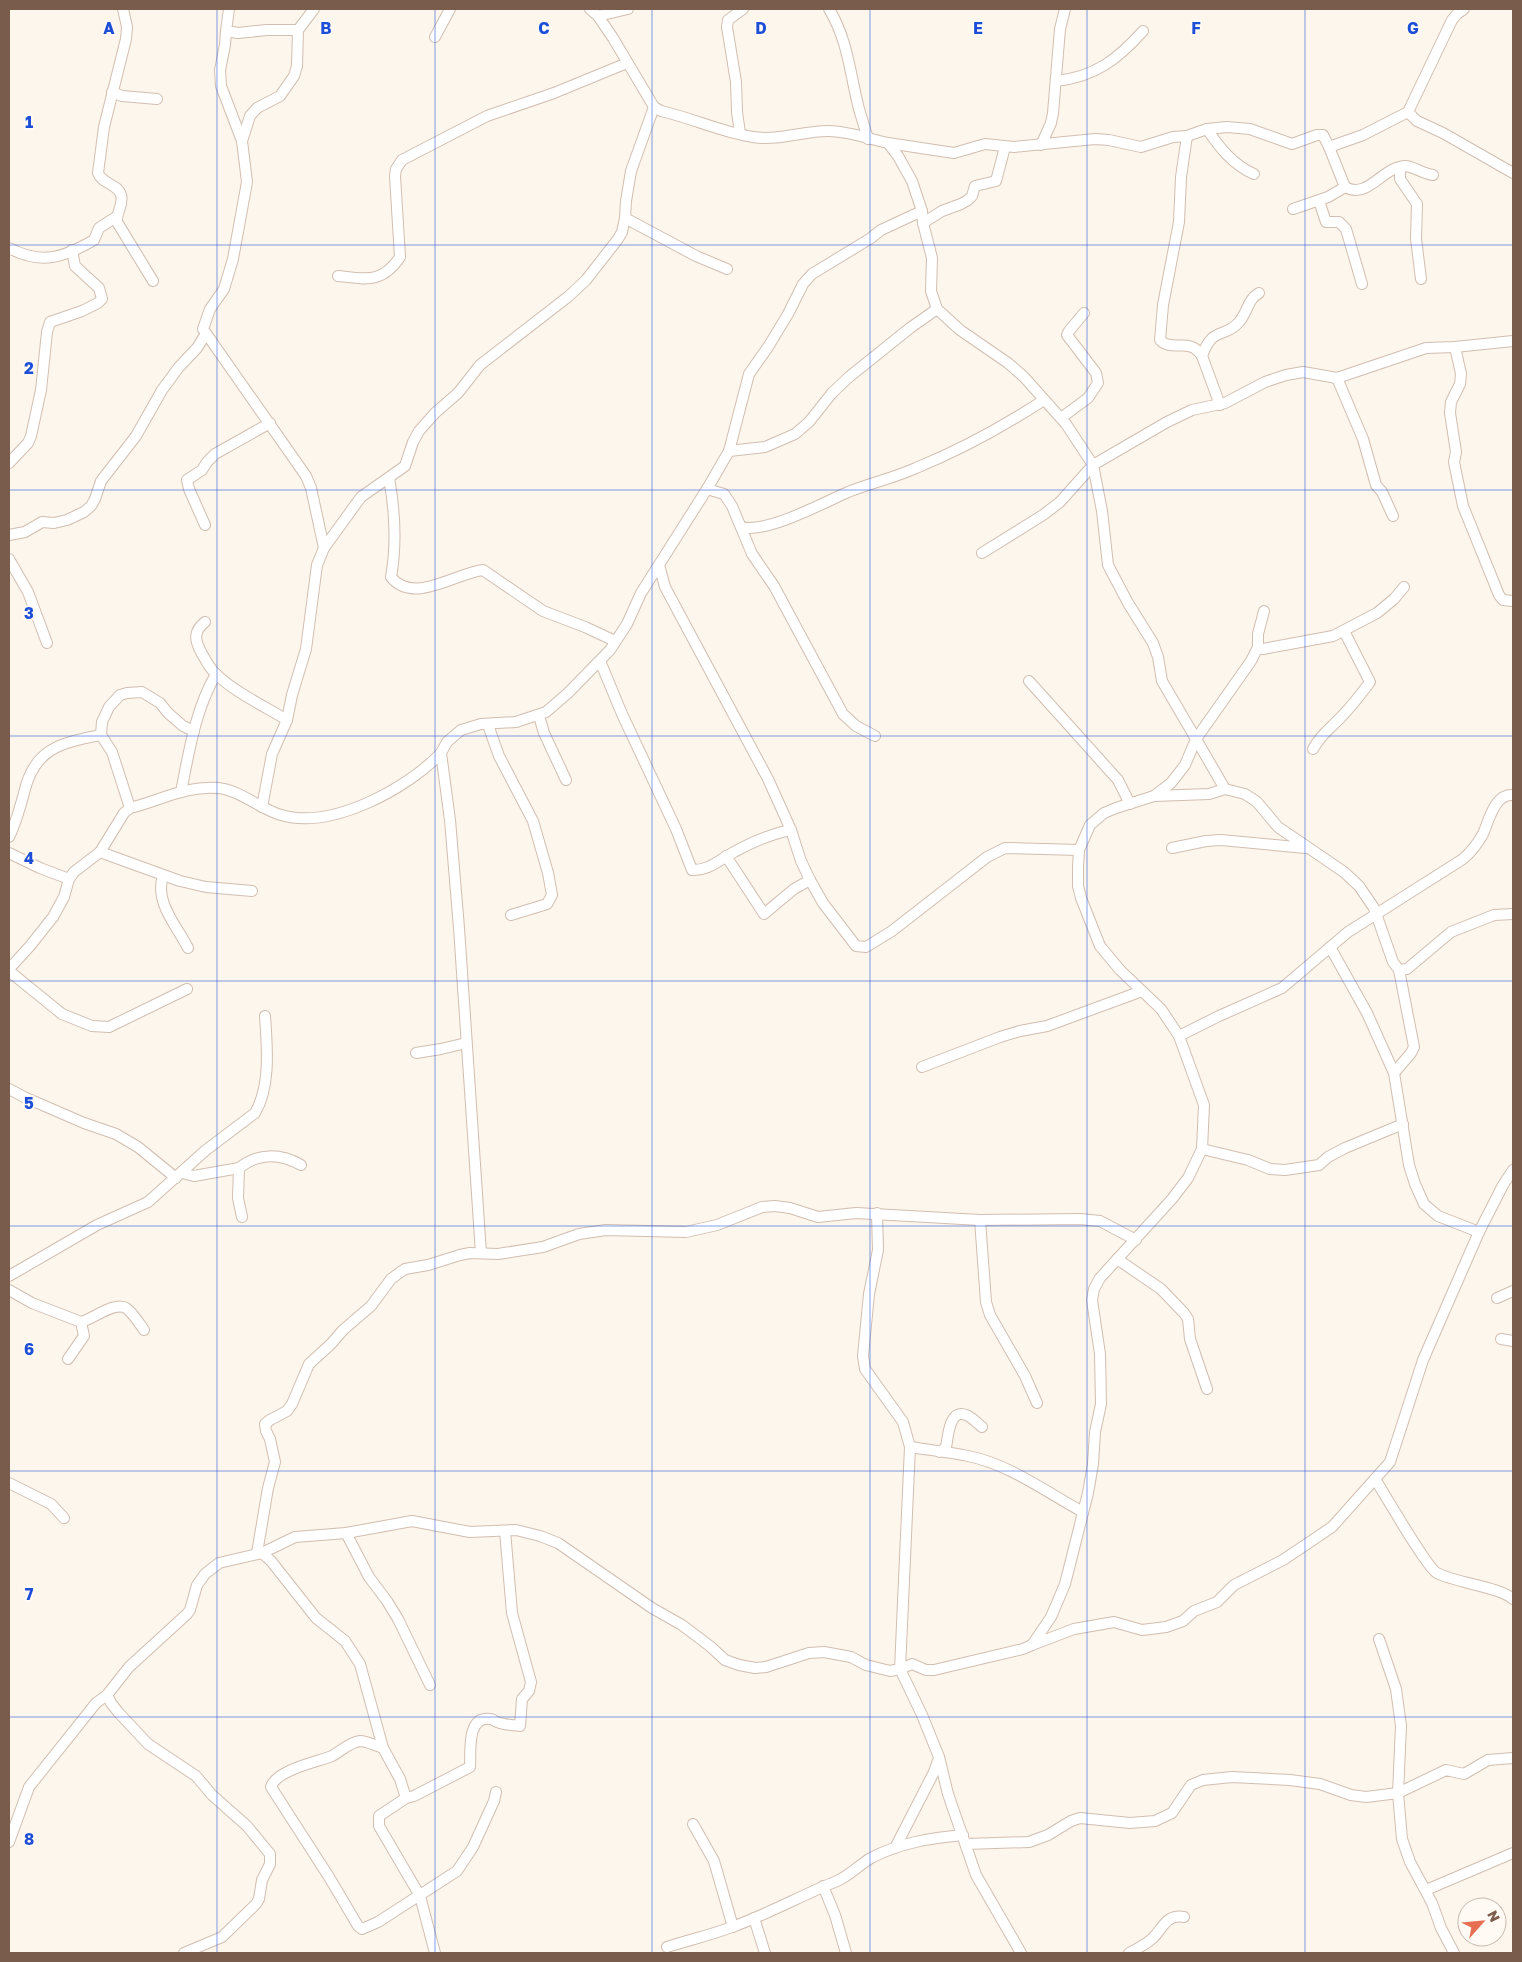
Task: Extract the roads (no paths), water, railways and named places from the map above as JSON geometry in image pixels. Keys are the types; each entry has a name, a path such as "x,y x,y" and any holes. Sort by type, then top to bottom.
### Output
{"street":[{"path":"9,248 29,257 48,259 58,257 94,240 99,228 116,217 122,202 121,194 101,179 98,173 104,127 126,39 127,27 123,9"},
{"path":"229,9 220,70 221,86 242,141 247,182 233,259 224,289 210,309 203,329 205,335 270,423 306,476 311,488 324,548"},
{"path":"242,141 250,116 257,108 280,96 294,76 297,66 298,30 314,9"},
{"path":"435,37 450,9"},
{"path":"628,9 594,12 654,107 707,125 740,133 765,137 821,131 842,131 868,139 945,153 960,152 985,144 1005,147 1041,145 1071,140 1109,140 1141,147 1207,129 1227,127 1250,129 1292,144 1323,135 1345,187 1355,192 1406,166 1432,175"},
{"path":"740,133 736,82 727,27 728,20 743,9"},
{"path":"829,9 837,21 845,44 868,139"},
{"path":"1041,145 1051,124 1060,29 1064,9"},
{"path":"1329,147 1363,135 1408,112 1452,20 1464,9"},
{"path":"226,31 238,33 267,30 298,30"},
{"path":"1056,81 1075,79 1110,63 1126,51 1144,31"},
{"path":"338,276 377,278 388,272 400,257 395,176 396,169 402,160 487,116 534,101 627,63"},
{"path":"112,92 122,96 156,99"},
{"path":"262,807 272,754 287,720 292,694 306,649 317,566 324,548 368,490 406,466 413,442 419,431 435,413 458,393 480,365 580,286 618,239 622,232 625,218 631,171 654,107"},
{"path":"1408,112 1417,121 1444,133 1513,173"},
{"path":"1207,129 1239,166 1254,174"},
{"path":"1187,136 1181,177 1179,222 1163,305 1160,340 1168,344 1190,345 1198,349 1220,405"},
{"path":"888,143 898,156 912,181 922,211 923,223 932,258 931,291 937,309 960,330 1014,368 1061,418 1093,465 1102,510 1108,565 1152,644 1158,657 1162,681 1225,789"},
{"path":"923,223 942,211 968,200 972,196 975,186 996,181 1005,147"},
{"path":"1400,168 1400,179 1417,204 1416,239 1421,279"},
{"path":"1293,209 1319,201 1345,187"},
{"path":"1319,201 1326,222 1338,222 1346,228 1362,284"},
{"path":"187,989 109,1027 92,1026 62,1014 9,970 53,917 64,897 69,879 81,865 100,852 124,813 130,808 198,788 220,788 279,814 293,818 314,818 336,813 387,794 427,769 441,754 447,742 461,730 481,724 516,722 539,716 555,706 600,661 627,624 640,593 708,489 729,452 749,374 768,346 805,281 812,274 881,230 922,211"},
{"path":"116,217 120,229 154,281"},
{"path":"625,218 696,256 727,269"},
{"path":"9,463 32,436 41,390 48,325 54,320 68,317 98,303 102,298 99,288 75,266 72,250"},
{"path":"1202,356 1206,346 1215,334 1236,326 1241,320 1251,298 1259,293"},
{"path":"729,452 765,447 795,434 809,422 832,393 850,377 910,328 937,309"},
{"path":"1061,418 1088,398 1098,383 1096,373 1067,336 1084,313"},
{"path":"9,535 25,532 42,522 54,523 67,520 84,512 90,506 95,499 101,481 136,436 162,390 179,367 197,348 205,335"},
{"path":"982,553 1054,506 1076,486 1093,465 1167,422 1192,410 1225,404 1266,382 1286,375 1303,372 1337,378 1419,350 1513,341"},
{"path":"1455,348 1461,374 1460,384 1451,402 1450,413 1456,452 1454,462 1463,506 1499,595 1503,600 1513,601"},
{"path":"1337,378 1363,439 1376,485 1382,492 1393,516"},
{"path":"741,527 752,529 797,515 851,491 890,479 1012,420 1044,400"},
{"path":"205,525 187,480 202,470 215,454 270,423"},
{"path":"389,478 395,531 391,577 396,584 409,588 428,587 483,570 543,611 585,626 615,641"},
{"path":"708,489 724,494 732,506 752,554 774,586 843,714 856,726 875,736"},
{"path":"9,559 28,592 47,644"},
{"path":"659,565 665,587 738,721 791,830 801,862 810,880 822,903 856,946 866,947 919,911 987,857 1005,848 1079,850"},
{"path":"1258,647 1263,649 1333,636 1377,613 1394,599 1404,587"},
{"path":"1154,796 1171,783 1185,765 1196,739 1251,661 1258,647 1258,634 1264,612"},
{"path":"205,622 196,630 196,639 207,663 216,674 287,720"},
{"path":"1313,749 1319,736 1358,699 1370,682 1344,631"},
{"path":"600,661 622,714 676,829 692,870 710,867 726,856 772,834 791,830"},
{"path":"181,792 194,731 209,686 216,674"},
{"path":"1029,681 1118,780 1130,804"},
{"path":"130,808 112,752 101,735 102,722 109,707 120,695 142,692 152,697 183,726 194,731"},
{"path":"539,716 544,733 566,780"},
{"path":"488,724 499,756 533,821 548,873 552,895 547,904 511,916"},
{"path":"9,837 21,807 28,777 43,756 50,750 68,742 101,735"},
{"path":"441,754 451,830 481,1253"},
{"path":"1032,1645 1052,1617 1065,1584 1093,1464 1095,1432 1101,1404 1102,1378 1092,1300 1094,1289 1100,1278 1172,1199 1188,1178 1202,1149 1204,1105 1179,1036 1161,1009 1142,992 1100,946 1078,886 1079,850 1090,824 1104,813 1154,796 1209,794 1225,789 1245,794 1257,802 1278,827 1353,879 1370,899 1393,962 1399,970 1414,1047 1394,1073"},
{"path":"1179,1036 1282,988 1365,920 1470,852 1482,834 1498,802 1508,794 1513,795"},
{"path":"1172,848 1221,840 1307,848"},
{"path":"100,852 163,876 206,887 252,891"},
{"path":"9,853 69,879"},
{"path":"726,856 764,914 794,889 810,880"},
{"path":"163,876 161,890 164,906 188,948"},
{"path":"1399,970 1407,970 1451,932 1494,915 1513,914"},
{"path":"1330,947 1367,1013 1394,1073 1410,1165 1415,1184 1424,1204 1438,1216 1479,1232"},
{"path":"922,1067 1000,1037 1047,1026 1142,992"},
{"path":"9,1276 97,1225 148,1202 206,1150 255,1113 259,1106 266,1076 267,1051 264,1016"},
{"path":"416,1053 466,1043"},
{"path":"9,1088 58,1112 116,1134 179,1176 194,1176 239,1168 260,1156 277,1156 300,1164"},
{"path":"1202,1149 1248,1160 1270,1169 1285,1170 1319,1165 1328,1157 1345,1148 1403,1124"},
{"path":"239,1168 238,1198 242,1218"},
{"path":"9,1842 29,1787 96,1703 107,1695 129,1667 187,1614 190,1610 197,1585 205,1574 219,1563 259,1553 295,1538 346,1533 412,1521 470,1532 516,1530 540,1536 558,1543 652,1608 682,1625 725,1660 756,1668 766,1667 809,1653 824,1652 851,1657 866,1665 890,1671 912,1664 926,1670 942,1669 1010,1653 1074,1629 1114,1622 1142,1630 1183,1621 1194,1611 1217,1602 1234,1585 1282,1560 1332,1527 1390,1462 1423,1360 1479,1232 1503,1185 1513,1170"},
{"path":"259,1553 268,1488 275,1462 266,1424 287,1410 292,1404 309,1364 343,1330 371,1306 391,1279 405,1269 428,1266 460,1255 498,1254 543,1247 570,1237 606,1230 686,1232 717,1225 762,1207 775,1206 790,1208 818,1217 848,1213 877,1213 980,1220 1080,1219 1100,1222 1136,1240"},
{"path":"877,1213 878,1250 869,1294 863,1356 865,1369 902,1422 910,1447 900,1669 939,1757 948,1794 976,1876 1021,1953"},
{"path":"980,1220 986,1302 990,1315 1025,1376 1037,1403"},
{"path":"1118,1258 1161,1289 1184,1313 1188,1319 1190,1339 1207,1389"},
{"path":"9,1290 32,1303 81,1322 114,1307 121,1306 125,1308 144,1330"},
{"path":"1497,1298 1513,1291"},
{"path":"68,1359 84,1336 81,1322"},
{"path":"1501,1339 1513,1340"},
{"path":"940,1452 946,1447 949,1429 955,1417 963,1414 967,1415 982,1427"},
{"path":"910,1447 968,1456 1013,1472 1083,1512"},
{"path":"1375,1479 1432,1570 1502,1593 1513,1599"},
{"path":"9,1483 51,1504 64,1518"},
{"path":"435,1953 420,1896 379,1826 379,1816 406,1798 414,1796 470,1767 471,1733 476,1724 485,1719 492,1719 497,1723 520,1726 522,1699 529,1691 532,1682 512,1613 505,1531"},
{"path":"346,1533 369,1577 387,1600 398,1619 430,1685"},
{"path":"259,1553 271,1561 316,1618 345,1641 360,1664 382,1748 400,1779 406,1798"},
{"path":"1379,1639 1396,1689 1400,1716 1398,1793 1404,1847 1426,1890 1454,1953"},
{"path":"107,1695 114,1708 148,1744 196,1776 212,1795 248,1826 270,1854 270,1864 262,1880 256,1904 222,1937 184,1953"},
{"path":"382,1748 361,1741 353,1743 332,1756 298,1767 271,1783 271,1790 329,1877 358,1926 362,1929 378,1922 457,1871 472,1847 494,1801 496,1792"},
{"path":"895,1848 934,1772 939,1757"},
{"path":"667,1947 733,1927 823,1886 839,1881 858,1866 895,1848 931,1839 1029,1842 1048,1835 1071,1821 1080,1818 1130,1823 1155,1821 1172,1813 1191,1785 1196,1782 1232,1777 1290,1780 1320,1784 1366,1797 1398,1793 1446,1770 1464,1774 1488,1760 1513,1758"},
{"path":"693,1824 714,1861 733,1927"},
{"path":"1426,1890 1513,1853"},
{"path":"823,1886 836,1915 846,1953"},
{"path":"1129,1953 1154,1937 1167,1920 1174,1917 1184,1917"},
{"path":"754,1918 765,1953"}]}
